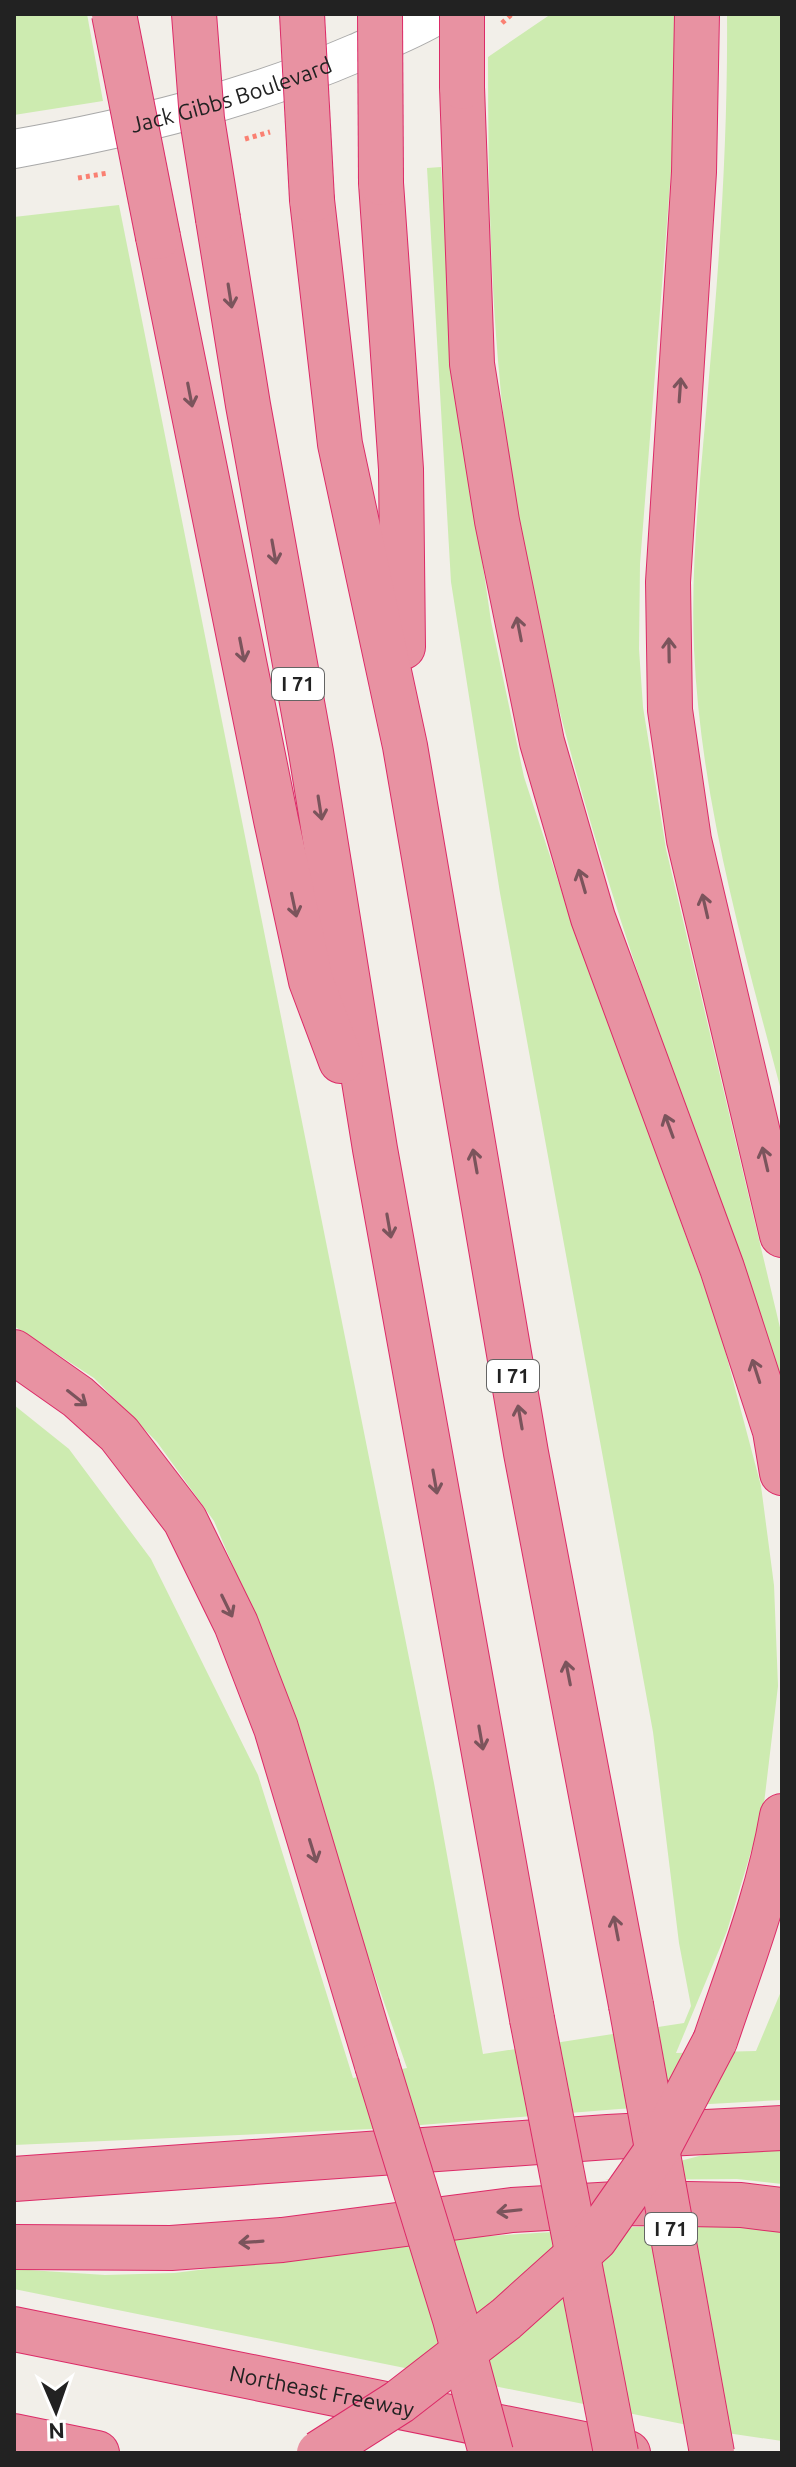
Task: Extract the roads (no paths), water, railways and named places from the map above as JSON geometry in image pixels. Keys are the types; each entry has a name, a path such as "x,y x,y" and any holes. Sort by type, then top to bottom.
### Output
{"highway":[{"path":"114,14 311,981 375,1149"},
{"name":"I 71","path":"194,14 202,119 250,420 311,752 375,1149 532,2019 616,2453"},
{"name":"I 71","path":"302,14 312,200 340,444 405,746 523,1437 712,2453"},
{"path":"380,14 381,183 401,469 405,746"},
{"path":"462,14 472,364 497,521 542,742 593,918 722,1268 766,1402 775,1431 782,1473"},
{"path":"697,14 694,172 668,582 670,710 689,840 782,1235"},
{"path":"14,1352 78,1397 119,1434 185,1520 236,1624 276,1728 455,2319 491,2453"},
{"path":"715,2041 752,1932 778,1842 782,1816"},
{"path":"319,2453 399,2402 506,2319 595,2239 658,2149 715,2041 755,1976 782,1905"},
{"path":"14,2179 592,2138 782,2128"},
{"path":"14,2247 171,2248 266,2241 512,2210 634,2203 741,2205 782,2210"},
{"name":"Northeast Freeway","path":"14,2329 628,2453"},
{"path":"14,2436 97,2453"}],"street":[{"name":"Jack Gibbs Boulevard","path":"14,149 97,134 257,92 360,52 439,14"}]}
